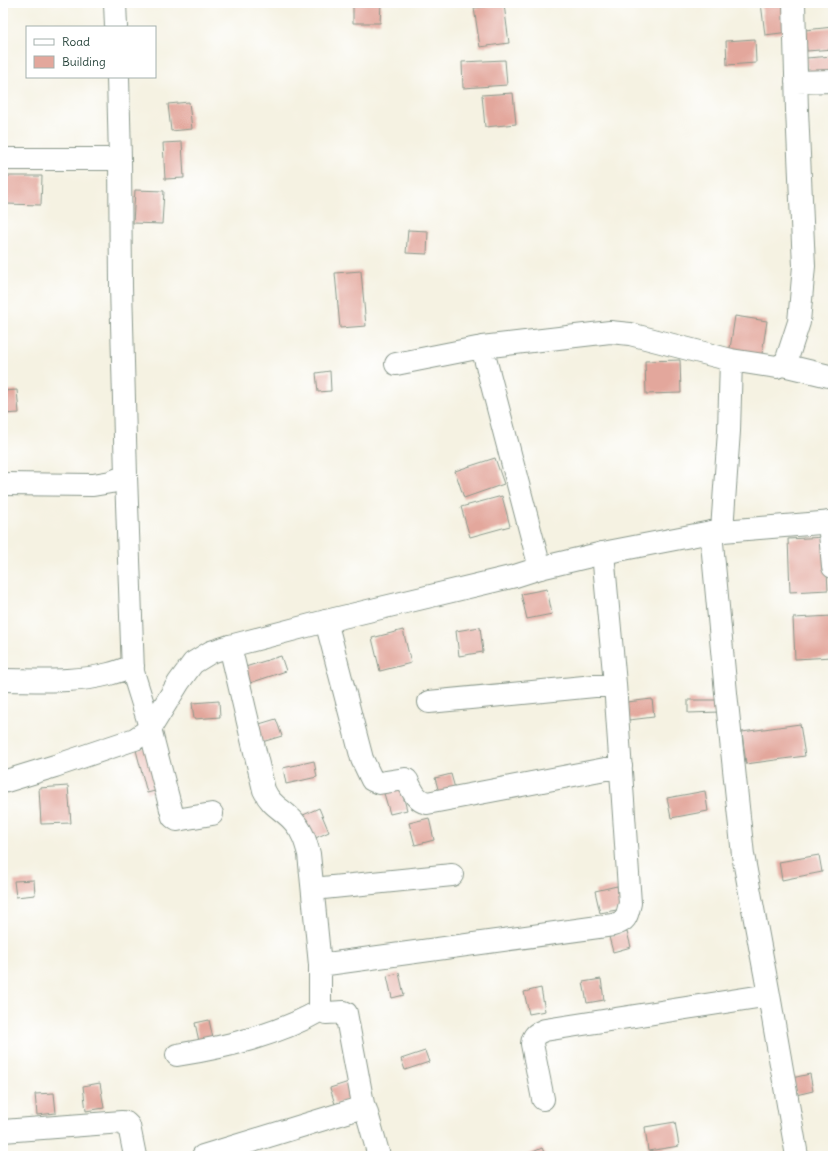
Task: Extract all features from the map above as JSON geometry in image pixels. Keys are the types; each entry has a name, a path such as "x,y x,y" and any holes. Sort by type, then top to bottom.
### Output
{"street":[{"path":"115,3 116,26"},
{"path":"783,365 786,362 799,322 804,266 794,3"},
{"path":"118,78 121,286 133,669 149,723 173,817 177,820 212,814"},
{"path":"796,82 833,81"},
{"path":"3,158 120,159"},
{"path":"396,364 482,347 610,332 630,334 731,360 777,367 783,365 833,377"},
{"path":"482,347 540,568"},
{"path":"731,360 729,431 717,531 726,694 743,855 797,1156"},
{"path":"3,484 93,485 111,482 126,476"},
{"path":"3,782 135,739 149,723 193,662 211,652 326,621 515,576 540,568 603,553 717,531 831,522 833,567"},
{"path":"320,965 613,926 622,922 627,917 630,903 621,766 603,553"},
{"path":"326,621 362,760 372,780 379,783 405,779 421,802 427,803 621,766"},
{"path":"230,646 267,798 275,807 286,814 295,823 304,836 309,854 320,965 321,1010"},
{"path":"3,680 60,680 82,678 133,669"},
{"path":"428,702 615,684"},
{"path":"312,889 452,875"},
{"path":"543,1099 532,1044 533,1038 537,1033 544,1030 769,996"},
{"path":"177,1055 230,1044 274,1031 305,1020 321,1010"},
{"path":"321,1010 326,1012 346,1013 364,1109 367,1113 379,1156"},
{"path":"203,1156 356,1109 364,1109"},
{"path":"3,1131 122,1122 130,1126 135,1156"}],"building":[{"path":"353,3 381,3 380,23 353,23"},
{"path":"761,3 785,3 789,32 765,35"},
{"path":"504,4 509,43 480,47 474,8"},
{"path":"833,27 833,49 807,51 805,30"},
{"path":"755,39 756,63 727,65 726,41"},
{"path":"833,56 833,75 808,77 806,58"},
{"path":"505,60 507,85 463,88 462,62"},
{"path":"513,93 516,124 485,127 482,95"},
{"path":"189,102 192,129 171,131 168,104"},
{"path":"182,142 184,178 165,179 163,143"},
{"path":"5,176 42,176 41,205 5,204"},
{"path":"135,190 164,191 162,224 133,223"},
{"path":"408,230 428,231 427,254 406,253"},
{"path":"361,271 366,326 340,328 335,273"},
{"path":"735,316 767,321 761,360 729,355"},
{"path":"680,360 681,393 646,394 645,361"},
{"path":"330,371 331,391 318,392 316,373"},
{"path":"17,390 19,413 3,414 3,391"},
{"path":"495,458 504,484 464,498 455,471"},
{"path":"502,496 510,526 470,537 461,507"},
{"path":"825,537 828,590 790,592 788,539"},
{"path":"547,589 552,614 527,619 521,594"},
{"path":"833,616 833,657 795,659 793,618"},
{"path":"480,627 483,652 459,656 456,631"},
{"path":"403,630 411,663 380,671 372,638"},
{"path":"281,656 286,671 247,684 242,668"},
{"path":"652,699 654,717 629,720 627,702"},
{"path":"688,700 719,700 720,712 688,713"},
{"path":"219,701 220,717 194,719 192,703"},
{"path":"276,719 282,736 262,742 256,725"},
{"path":"800,724 805,756 746,764 742,732"},
{"path":"153,746 163,789 147,793 136,750"},
{"path":"314,761 317,777 286,784 283,768"},
{"path":"451,774 456,792 440,796 435,778"},
{"path":"400,785 407,810 390,814 383,790"},
{"path":"68,786 71,823 41,824 39,788"},
{"path":"705,791 708,811 671,818 667,798"},
{"path":"319,808 329,832 311,840 301,816"},
{"path":"429,818 434,840 415,845 409,823"},
{"path":"819,855 822,872 782,880 779,862"},
{"path":"34,880 35,895 16,897 14,881"},
{"path":"617,886 622,909 600,913 595,891"},
{"path":"627,932 631,947 613,952 609,937"},
{"path":"399,973 404,995 392,998 387,976"},
{"path":"601,979 604,1000 587,1003 583,982"},
{"path":"541,988 545,1011 529,1014 524,992"},
{"path":"209,1020 214,1043 200,1046 195,1023"},
{"path":"425,1051 429,1062 405,1070 401,1059"},
{"path":"810,1074 813,1091 796,1095 792,1078"},
{"path":"355,1080 360,1097 335,1104 330,1088"},
{"path":"100,1083 104,1108 86,1111 83,1086"},
{"path":"54,1093 56,1113 37,1115 35,1094"},
{"path":"675,1122 679,1146 648,1151 645,1127"},
{"path":"542,1148 546,1156 524,1156"}]}
